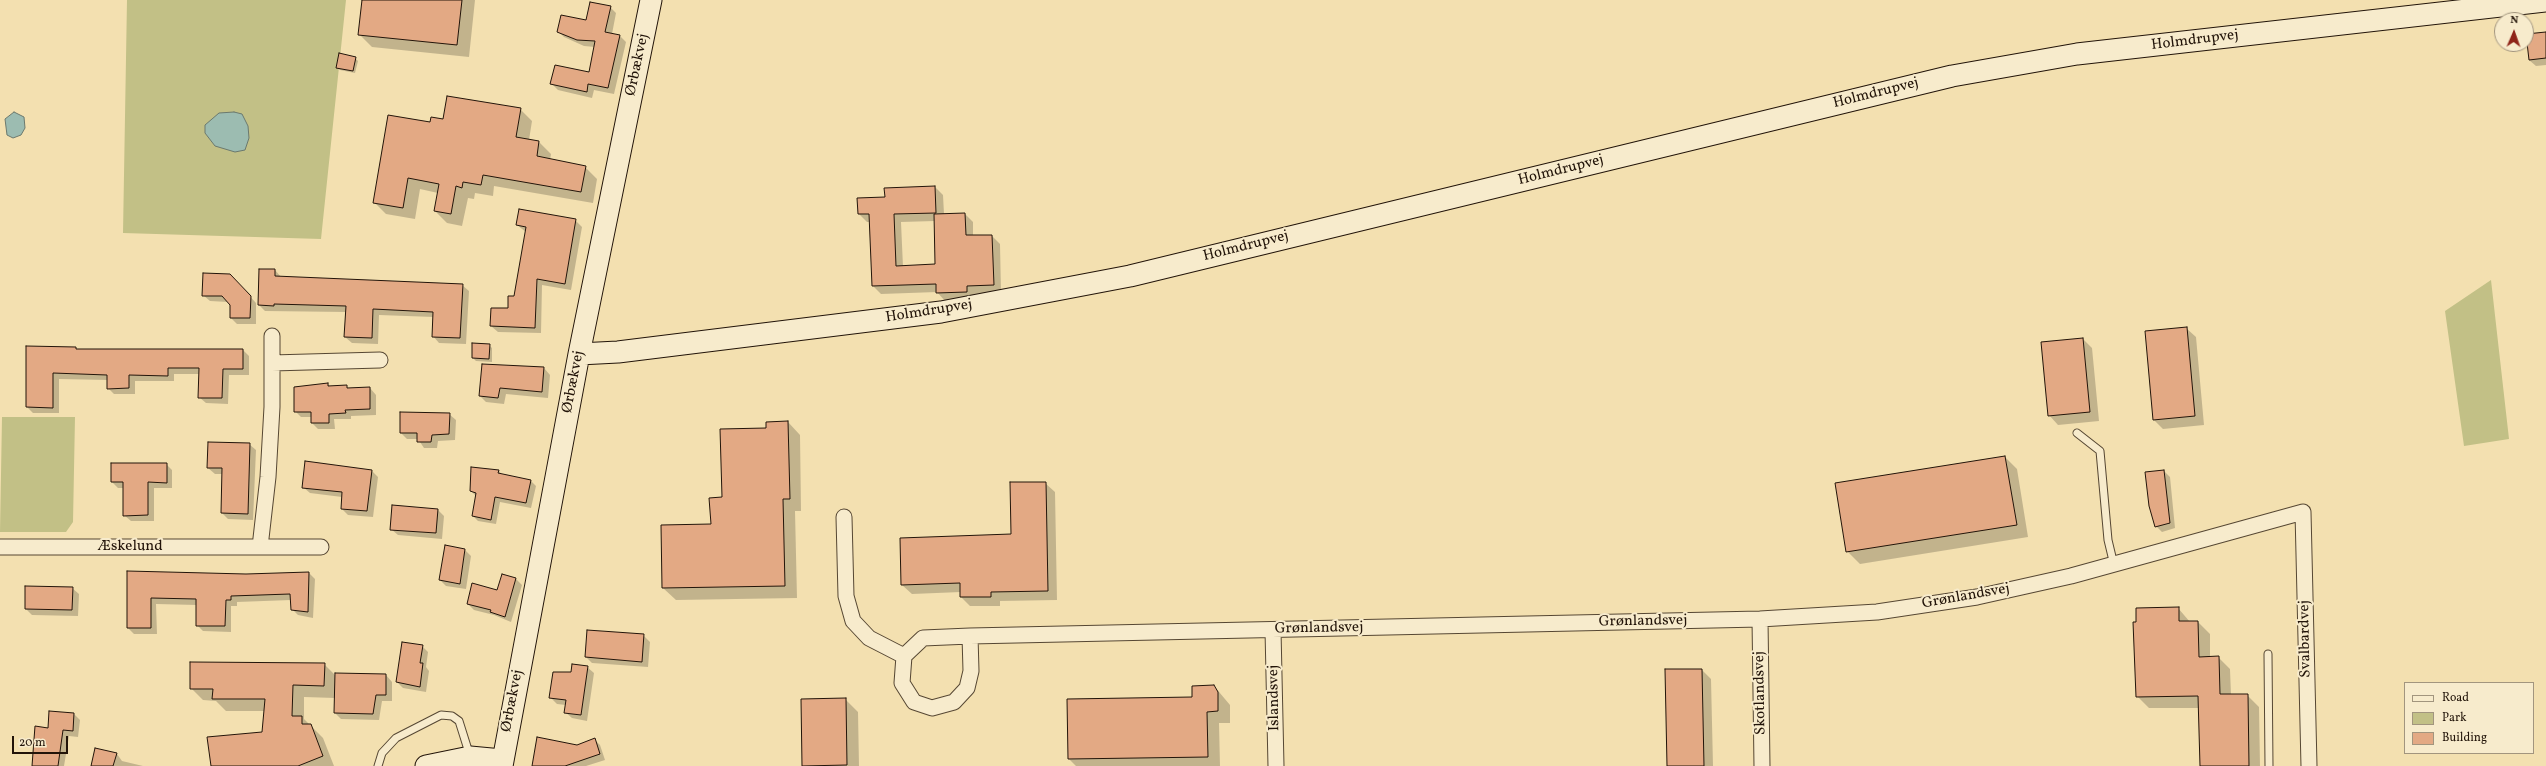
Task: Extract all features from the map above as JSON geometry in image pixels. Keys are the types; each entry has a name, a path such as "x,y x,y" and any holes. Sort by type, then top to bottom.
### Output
{"street":[{"name":"Ørbækvej","path":"502,763 579,354 651,0"},
{"name":"Holmdrupvej","path":"579,354 618,352 941,312 1130,276 1952,76 2077,54 2546,1"},
{"path":"260,547 268,477 272,336"},
{"path":"272,363 380,360"},
{"name":"Grønlandsvej","path":"904,656 923,638 1760,619 1877,612 1976,598 2114,565 2303,512"},
{"name":"Svalbardvej","path":"2303,512 2309,766"},
{"path":"844,516 846,596 853,621 870,638 904,656 902,683 914,702 932,708 954,702 967,688 971,671 970,636"},
{"name":"Æskelund","path":"0,547 321,547"},
{"name":"Skotlandsvej","path":"1760,619 1762,766"},
{"name":"Islandsvej","path":"1273,630 1276,766"},
{"path":"426,766 470,757 502,763"}],"lane":[{"path":"2077,433 2100,452 2108,540 2114,565"},
{"path":"2268,654 2270,766"},
{"path":"378,766 382,753 396,738 441,715 452,716 459,721 470,757"}],"green space":[{"path":"127,0 346,0 321,239 123,233"},
{"path":"2491,280 2509,439 2464,446 2445,311"},
{"path":"2,417 75,417 73,522 66,532 0,532"}],"water":[{"path":"14,112 24,117 25,128 21,135 13,138 7,135 5,119"},
{"path":"234,112 242,114 248,126 249,138 245,150 235,152 215,146 205,133 205,125 219,113"}],"building":[{"path":"362,0 462,0 457,45 358,35"},
{"path":"590,2 611,6 605,32 620,35 608,88 588,84 587,92 550,84 555,65 589,72 595,41 577,40 557,32 561,15 586,20"},
{"path":"2546,32 2546,58 2529,60 2528,52 2534,52 2534,33"},
{"path":"339,53 356,57 353,71 336,68"},
{"path":"447,96 521,108 516,137 539,141 537,156 586,166 581,192 483,175 481,185 463,182 462,188 456,186 451,214 434,211 439,184 408,178 403,208 373,203 388,115 430,122 431,117 443,119"},
{"path":"935,186 936,213 894,214 896,266 935,264 934,214 965,213 966,235 992,235 994,285 967,286 967,292 936,293 936,284 872,286 869,214 858,214 857,198 885,197 884,188"},
{"path":"519,209 576,219 565,284 537,279 535,328 490,326 491,308 508,308 508,296 514,296 526,227 516,225"},
{"path":"259,269 275,269 275,276 463,284 460,338 432,337 433,312 373,309 372,338 344,337 346,306 258,305"},
{"path":"203,273 230,274 251,296 250,318 230,318 230,305 222,296 202,296"},
{"path":"2187,327 2195,416 2153,420 2145,331"},
{"path":"2083,338 2090,412 2048,416 2041,342"},
{"path":"472,343 490,344 489,359 472,358"},
{"path":"26,346 76,347 76,349 243,349 243,369 223,369 222,398 198,398 199,368 168,368 168,376 129,375 129,388 107,389 107,375 53,373 53,408 26,407"},
{"path":"482,364 544,367 542,392 500,388 498,398 479,396"},
{"path":"328,383 328,386 347,385 347,388 370,387 370,409 345,410 346,413 329,414 329,423 311,423 311,412 294,412 294,387"},
{"path":"400,412 450,413 449,434 432,435 431,442 417,442 417,433 400,433"},
{"path":"788,421 790,499 783,499 785,586 662,588 661,525 711,524 709,498 722,497 720,429 766,428 766,422"},
{"path":"208,442 250,443 248,514 221,513 222,468 207,468"},
{"path":"2005,456 2017,525 1846,552 1835,483"},
{"path":"305,461 372,470 367,511 341,509 342,492 302,488"},
{"path":"111,463 167,463 167,483 148,482 148,515 123,516 123,482 111,482"},
{"path":"471,467 499,470 498,473 531,480 526,503 495,497 491,520 472,516 476,493 470,491"},
{"path":"2164,470 2170,523 2155,527 2149,506 2145,472"},
{"path":"1010,482 1046,482 1048,591 991,592 991,597 960,597 960,583 901,585 900,538 1011,534"},
{"path":"392,505 438,509 436,533 390,530"},
{"path":"445,545 465,549 460,584 439,580"},
{"path":"127,571 246,574 309,572 308,612 291,610 290,594 231,596 231,600 226,600 225,626 196,626 196,599 151,598 151,628 127,628"},
{"path":"502,574 516,578 505,617 490,612 491,610 467,604 472,583 497,590"},
{"path":"25,586 73,587 72,610 25,609"},
{"path":"2179,607 2179,621 2198,621 2199,657 2219,656 2220,694 2248,694 2249,766 2200,766 2198,696 2136,697 2133,622 2136,622 2136,608"},
{"path":"587,630 644,634 642,662 585,657"},
{"path":"402,642 423,645 420,663 423,663 420,687 396,682"},
{"path":"190,662 325,663 324,686 293,685 292,716 302,716 302,724 311,724 323,756 298,766 211,766 207,737 262,732 265,699 212,699 213,689 190,689"},
{"path":"572,664 588,666 581,715 564,713 566,700 549,698 553,672 571,672"},
{"path":"1665,669 1702,669 1704,766 1667,766"},
{"path":"335,673 386,674 386,695 376,695 373,714 334,713"},
{"path":"1214,685 1218,692 1218,711 1207,712 1208,757 1068,759 1067,699 1192,697 1192,686"},
{"path":"846,698 847,765 802,766 801,699"},
{"path":"49,711 74,713 73,731 63,730 58,766 32,766 35,726 48,728"},
{"path":"537,737 577,745 595,738 600,754 565,766 532,766"},
{"path":"95,748 117,753 113,766 91,766"}]}
